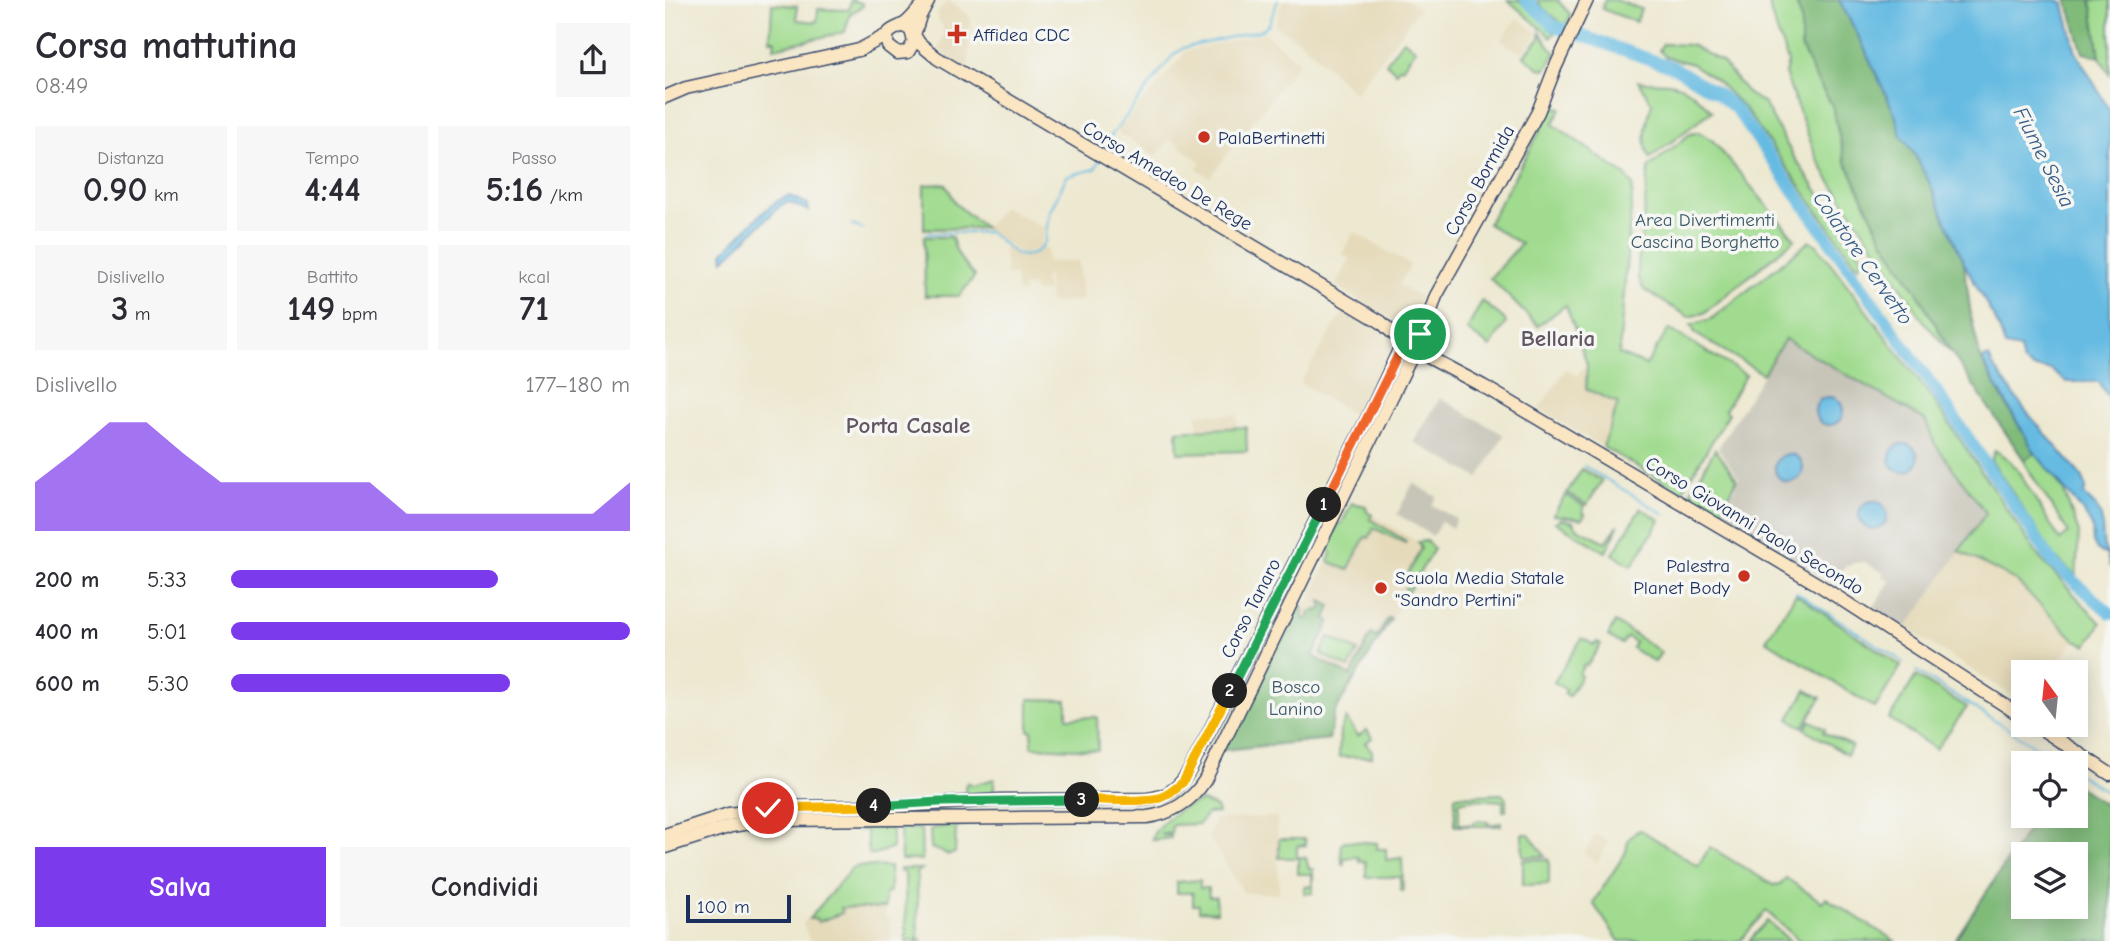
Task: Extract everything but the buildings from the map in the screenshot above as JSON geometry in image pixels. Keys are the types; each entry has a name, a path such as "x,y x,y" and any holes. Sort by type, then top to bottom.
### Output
{"main road":[{"name":"Corso Bormida","path":"1331,489 1405,337 1436,296 1538,112 1587,0"},
{"path":"859,50 887,35 891,29 902,26 928,1"},
{"path":"914,36 928,1"},
{"path":"665,97 685,88 859,50 902,54 911,50 915,42 911,30 902,26"},
{"path":"887,35 888,46 892,51"},
{"name":"Corso Amedeo De Rege","path":"914,36 937,58 1405,337"},
{"name":"Corso Amedeo De Rege","path":"911,50 937,58"},
{"name":"Corso Bormida","path":"1344,496 1418,345 1436,296"},
{"path":"1416,331 1418,345 1406,349 1405,337 1416,331"},
{"name":"Corso Giovanni Paolo Secondo","path":"1418,345 1462,374 1819,585 2011,709"},
{"name":"Corso Tanaro","path":"665,835 729,814 781,807 1161,797 1183,782 1331,489"},
{"name":"Corso Tanaro","path":"665,847 698,835 761,821 1147,817 1159,816 1179,806 1192,797 1205,780 1344,496"},
{"path":"2054,737 2110,774"}],"shaded area":[{"name":"Affidea CDC","path":"948,0 970,17 968,67 965,68 938,50 944,35 937,14"},
{"path":"1283,0 1407,0 1419,9 1355,93 1303,43 1275,25"},
{"path":"1518,18 1539,33 1522,54 1501,40"},
{"path":"1265,33 1299,62 1210,177 1197,168 1201,162 1170,139 1156,155 1117,132 1187,51"},
{"path":"1003,207 1045,228 1039,248 1023,255 985,228"},
{"path":"1354,232 1410,265 1399,285 1421,297 1414,310 1418,313 1411,319 1400,322 1384,316 1336,285 1350,259 1342,254"},
{"path":"1004,245 1021,257 1034,254 1042,248 1047,249 1047,262 1078,261 1083,300 1050,303 1048,276 1044,277 1047,291 1034,292 1033,286 1024,287 1024,293 1017,293 1015,275 1006,276"},
{"path":"1345,309 1392,337 1395,344 1360,418 1300,383"},
{"path":"1785,339 1925,420 1935,444 1987,513 1906,628 1874,607 1890,581 1882,576 1884,573 1864,562 1854,563 1843,568 1831,582 1722,516 1739,478 1718,448"},
{"path":"1583,367 1587,367 1586,389 1618,403 1603,447 1539,409 1566,369 1577,376"},
{"path":"1440,398 1504,435 1479,478 1414,442"},
{"path":"1197,414 1237,414 1238,428 1198,430"},
{"path":"1413,483 1437,497 1432,505 1456,519 1452,528 1441,521 1433,536 1397,514"},
{"path":"1372,515 1418,542 1422,548 1408,576 1411,578 1398,601 1401,603 1391,619 1387,618 1377,637 1371,635 1351,676 1313,656 1330,621 1326,619 1321,602 1322,609 1303,619 1300,602 1310,601 1328,561 1348,570 1365,536 1374,528 1404,543 1405,541 1370,519"},
{"path":"1959,551 2015,580 2075,640 2060,660 2011,660 2011,694 1906,628"},
{"path":"1277,817 1279,894 1244,893 1208,836 1216,819"},
{"path":"1596,834 1609,842 1597,863 1584,853"},
{"path":"890,867 890,892 885,893 885,918 890,918 891,941 810,941 803,924 852,868"}],"green space":[{"path":"851,0 862,3 863,6 850,14 845,32 774,48 775,40 770,40 772,4 797,6 797,20 817,22 818,9 849,10"},
{"path":"1508,0 1519,0 1555,33 1551,37"},
{"path":"1537,0 1559,0 1571,15 1565,26 1544,9"},
{"path":"1605,0 1616,0 1641,9 1636,22 1602,9"},
{"path":"1769,0 1795,0 1801,17 1801,47 1832,105 1845,160 1883,240 1916,290 1953,355 1925,323 1816,156 1785,74 1788,62 1771,14"},
{"path":"1795,0 1839,0 1860,39 1895,114 1901,135 1931,186 1964,263 1980,356 2035,453 2024,460 1953,355 1883,240 1845,160 1832,105 1801,47 1801,17"},
{"path":"2067,0 2091,0 2100,57 2083,53"},
{"path":"2091,0 2110,0 2110,74 2100,57"},
{"path":"1540,32 1556,52 1546,69 1539,68 1524,56 1540,38"},
{"path":"1403,40 1416,49 1396,72 1386,63"},
{"path":"1663,44 1691,45 1722,62 1748,94 1764,103 1792,154 1863,258 1858,267 1744,108 1717,81 1692,64 1666,57 1659,50"},
{"path":"1638,81 1681,86 1712,111 1650,158 1645,138 1652,103"},
{"path":"1561,108 1553,124 1625,175 1633,185 1619,354 1646,365 1669,329 1746,375 1725,410 1729,413 1682,492 1603,447 1618,403 1586,389 1587,364 1566,305 1538,326 1490,278 1521,244 1488,224 1552,109"},
{"name":"Area Divertimenti Cascina Borghetto","path":"1699,132 1713,141 1795,239 1704,313 1689,317 1644,290 1638,277 1638,265 1649,167 1690,134"},
{"path":"946,184 956,204 985,228 924,229 924,185"},
{"path":"924,237 952,237 960,258 975,276 959,296 925,296"},
{"path":"1810,241 1817,245 1935,402 2039,557 2101,623 2087,645 2075,640 2015,580 1959,551 1986,513 1935,444 1925,420 1785,339 1763,374 1696,334 1691,325 1711,319"},
{"path":"1482,301 1506,323 1490,347 1467,330"},
{"path":"1246,427 1247,451 1178,453 1177,431"},
{"path":"1715,449 1737,479 1720,514 1689,495"},
{"path":"1995,450 2017,469 2060,540 2069,533 2024,460 2035,453 2063,489 2079,533 2076,576 2055,557 1991,460"},
{"path":"1582,469 1602,481 1587,505 1567,493"},
{"path":"1566,495 1584,506 1585,514 1582,519 1553,515"},
{"path":"1352,503 1366,506 1367,512 1372,515 1370,519 1406,541 1405,543 1374,528 1369,538 1365,537 1348,570 1328,561 1331,554 1328,544"},
{"path":"1641,508 1660,520 1632,566 1613,554"},
{"path":"1561,519 1573,522 1577,528 1606,542 1619,524 1606,552 1555,522"},
{"path":"1426,541 1434,549 1401,603 1398,602 1411,578 1407,576 1421,548 1418,542"},
{"path":"1796,594 1901,666 1875,708 1766,640"},
{"name":"Bosco Lanino","path":"1298,601 1303,609 1303,619 1309,618 1309,612 1322,609 1321,601 1331,606 1326,619 1330,621 1313,656 1351,676 1371,634 1377,637 1388,618 1391,619 1334,713 1329,739 1223,750"},
{"path":"1615,622 1661,652 1655,662 1632,648 1635,642 1627,637 1622,644 1608,636"},
{"path":"1329,637 1358,651 1349,668 1321,654"},
{"path":"1582,638 1594,645 1597,642 1601,644 1587,666 1584,665 1569,696 1564,694 1566,690 1554,682"},
{"path":"1916,676 1967,707 1936,749 1889,719"},
{"path":"1806,690 1821,698 1803,727 1789,719"},
{"path":"1029,699 1067,700 1067,718 1097,717 1098,750 1032,747"},
{"path":"1346,718 1358,736 1367,730 1372,738 1365,743 1372,751 1372,757 1339,757 1340,731"},
{"path":"1810,720 1825,729 1823,732 1852,746 1847,755 1805,729"},
{"path":"994,779 994,789 990,795 966,797 965,786 968,782 973,785"},
{"path":"2088,793 2110,808 2110,941 1954,941 2011,855 2011,919 2088,919 2088,842 2020,842 2029,828 2088,828"},
{"path":"1502,794 1506,799 1506,811 1503,811 1503,801 1474,799 1459,802 1459,824 1473,825 1474,821 1488,821 1488,825 1501,823 1501,826 1455,826 1455,796"},
{"path":"1202,801 1216,807 1218,813 1207,814 1199,824 1172,825 1171,833 1161,833 1171,835 1171,838 1152,840 1164,821"},
{"path":"975,823 958,826 956,829 955,853 949,855 931,848 930,830 933,828"},
{"path":"855,826 889,828 892,831 892,848 869,854 866,830 859,830"},
{"path":"900,828 921,829 922,860 901,860"},
{"path":"1641,830 1698,866 1710,847 1773,885 1780,884 1786,878 1822,902 1826,898 1895,941 1800,941 1766,911 1740,941 1619,941 1593,903 1626,852 1628,841 1635,832"},
{"path":"1522,834 1529,834 1545,856 1523,857"},
{"path":"1279,839 1305,839 1306,845 1297,846 1297,857 1306,858 1309,869 1313,869 1313,893 1304,893 1304,887 1312,886 1312,874 1298,874 1298,858 1279,858"},
{"path":"1341,843 1377,843 1377,849 1386,849 1386,860 1402,858 1403,891 1400,891 1400,877 1366,877 1366,862 1359,861 1359,857 1344,858 1342,865"},
{"path":"1549,859 1549,884 1523,885 1523,860"},
{"path":"890,867 890,892 885,893 885,908 841,908 842,913 818,922 817,919 809,919 852,868"},
{"path":"899,869 922,869 917,872 918,940 923,941 906,941 905,873"},
{"path":"1200,880 1200,888 1208,888 1209,897 1216,897 1217,912 1199,911 1199,905 1193,905 1193,893 1177,893 1177,882"},
{"path":"1767,921 1790,941 1749,941"}],"water":[{"name":"Fiume Sesia","path":"1839,0 2063,2 2076,52 2110,111 2110,400 2099,382 2066,382 2051,370 2033,368 2023,362 2020,349 2005,346 1998,325 1964,263 1931,186 1901,135 1895,114"},
{"path":"789,196 808,204 809,211 789,202 781,205 724,260 723,253 755,220 773,204"},
{"path":"1985,357 1989,357 2025,410 2083,478 2086,488 2084,494 2101,515 2104,546 2109,557 2110,567 2107,555 2097,550 2093,543 2092,526 2084,513 2035,453 1983,362"},
{"path":"1829,397 1839,401 1843,411 1839,421 1829,425 1819,421 1815,411 1819,401"},
{"path":"1904,444 1914,448 1918,458 1914,468 1904,472 1894,468 1890,458 1894,448"},
{"path":"1789,454 1799,458 1803,468 1799,478 1789,482 1779,478 1775,468 1779,458"},
{"path":"1873,501 1883,505 1887,515 1883,525 1873,529 1863,525 1859,515 1863,505"}],"waterway":[{"path":"1104,152 1111,136 1173,55 1183,48 1262,30 1269,24 1278,0"},
{"name":"Colatore Cervetto","path":"1526,0 1554,26 1675,68 1718,94 1735,108 1935,389 2054,564 2110,613"},
{"path":"926,234 989,232 1016,254 1033,254 1045,241 1049,213 1067,176 1095,169 1100,160"},
{"path":"852,225 863,229"},
{"path":"1584,466 1664,514"},
{"path":"1796,592 1903,662"},
{"path":"1916,671 2043,751"},
{"path":"2088,780 2110,794"}],"place":[{"name":"Affidea CDC","path":"957,34"},
{"name":"PalaBertinetti","path":"1204,137"},
{"name":"Palestra Planet Body","path":"1744,576"},
{"name":"Scuola Media Statale \"Sandro Pertini\"","path":"1381,588"}],"district":[{"name":"Bellaria","path":"1558,338"},
{"name":"Porta Casale","path":"908,425"}],"route":[{"path":"768,808 895,806 1000,800 1147,799 1171,792 1183,782 1233,685 1369,415 1402,347 1403,336 1412,330 1420,334"}]}
